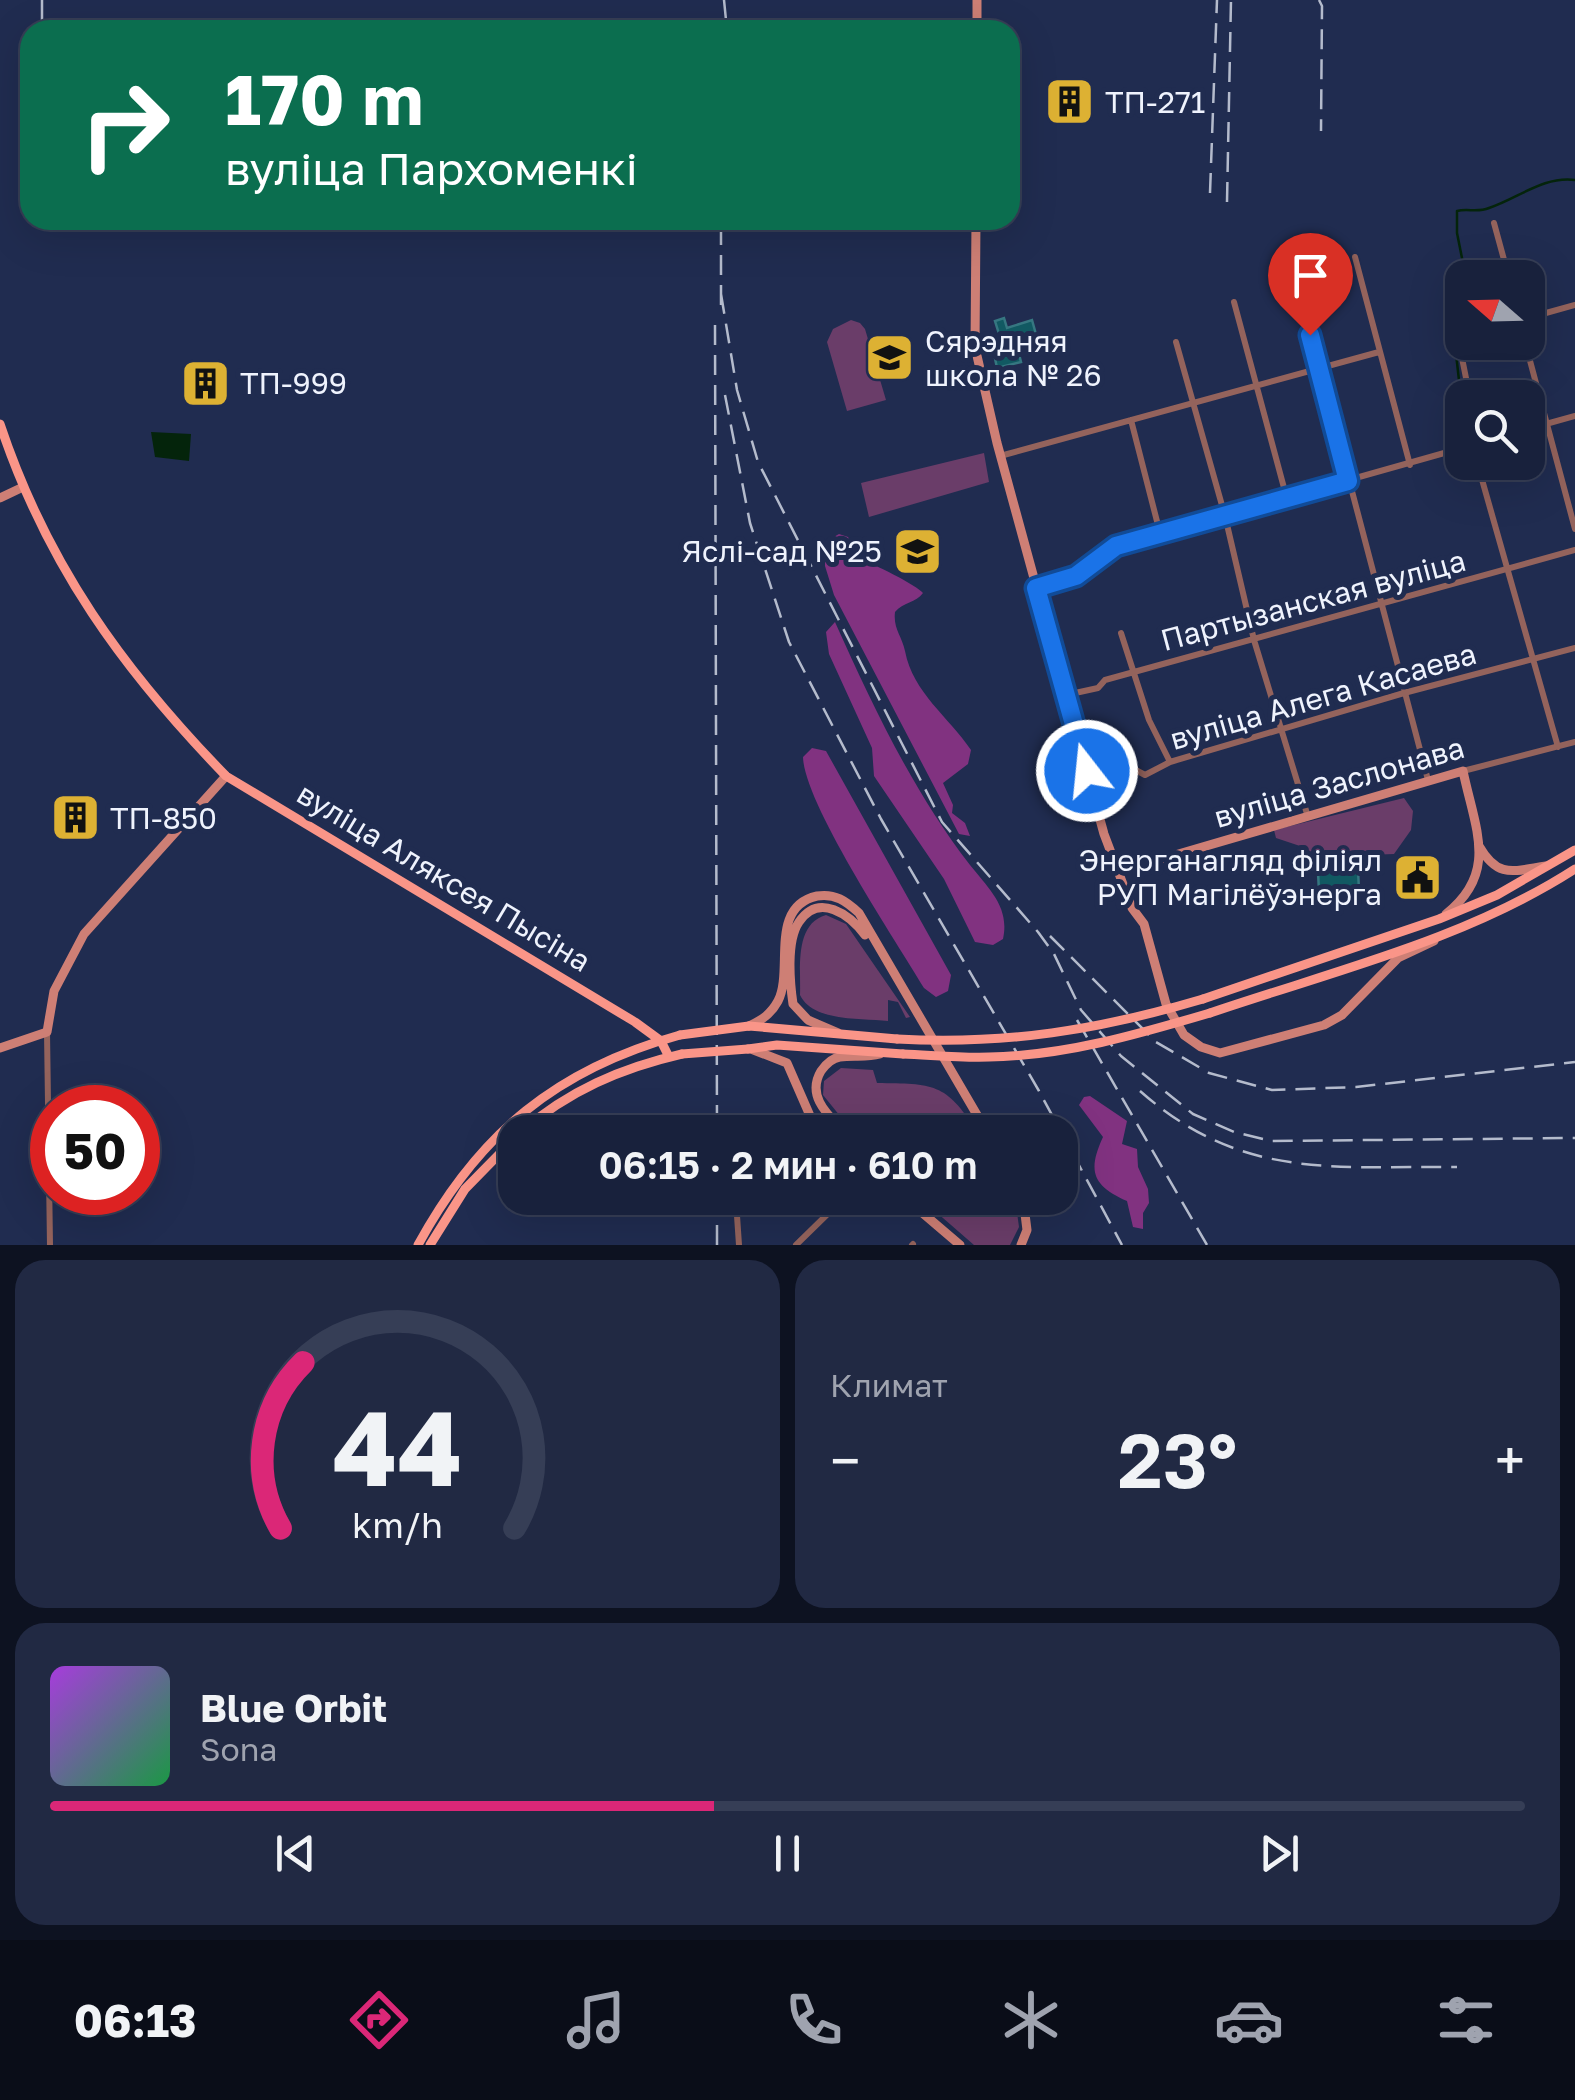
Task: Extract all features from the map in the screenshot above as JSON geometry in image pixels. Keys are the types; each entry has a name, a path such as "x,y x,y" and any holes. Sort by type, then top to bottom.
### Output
{"main road":[{"path":"976,230 975,347 1000,456 1065,695 1117,866 1132,908 1144,924 1166,1004 1184,1035 1201,1047 1220,1052 1324,1025 1342,1016 1398,958 1541,891 1575,870"},
{"name":"вуліца Аляксея Пысіна","path":"0,424 22,488 61,565 102,631 169,717 226,776 661,1040"},
{"path":"0,498 22,488"},
{"path":"1463,771 1478,843 1488,862 1502,870 1548,866"},
{"name":"вуліца Заслонава","path":"1117,866 1134,867 1463,771"},
{"path":"0,1048 46,1032 54,991 84,934 226,776"},
{"path":"1440,919 1464,900 1474,886 1478,843"},
{"path":"418,1245 455,1184 518,1115 563,1082 630,1049 680,1035 749,1026 987,1042 1049,1036 1140,1018 1440,919 1497,895 1575,850"},
{"path":"749,1026 766,1017 778,1000 790,920 798,906 812,897 829,895 845,900 858,913 976,1115"},
{"path":"838,1033 808,1020 793,1004 794,937 799,922 813,910 839,909 853,920 882,957"},
{"path":"545,1115 574,1094 633,1065 682,1054 777,1045 990,1058 1049,1052 1131,1036 1446,933"},
{"path":"630,1049 640,1040 641,1032 634,1022"},
{"path":"661,1040 669,1057"},
{"path":"748,1049 787,1063 811,1115"},
{"path":"829,1115 816,1094 818,1077 837,1057 865,1058 882,1053"},
{"path":"430,1245 465,1189 498,1155"},
{"path":"925,1215 960,1245"},
{"path":"1021,1245 1028,1215"}],"street":[{"path":"1494,224 1504,260"},
{"path":"1355,257 1410,464"},
{"path":"1292,267 1428,780"},
{"path":"1234,302 1287,499"},
{"path":"1545,313 1575,305"},
{"path":"1176,342 1226,516 1254,640 1308,818"},
{"path":"1000,456 1380,352"},
{"path":"1545,424 1575,416"},
{"path":"1132,420 1160,534"},
{"path":"1545,427 1575,530"},
{"path":"1036,588 1076,576 1116,546 1445,453"},
{"path":"1483,480 1558,746"},
{"name":"Партызанская вуліца","path":"1065,695 1098,688 1106,680 1575,550"},
{"path":"1121,632 1132,673 1170,762"},
{"name":"вуліца Алега Касаева","path":"1087,771 1123,763 1145,774 1170,762 1404,693 1575,648"},
{"name":"вуліца Заслонава","path":"1463,771 1575,742"},
{"path":"46,1032 50,1245"},
{"path":"737,1215 739,1245"},
{"path":"796,1245 827,1215"}],"shaded area":[{"path":"851,320 865,329 886,400 847,411 827,342 833,329"},
{"path":"151,432 191,434 189,461 155,457"},
{"path":"984,453 989,482 869,517 861,483"},
{"path":"839,534 848,537 861,560 923,593 895,612 895,623 916,680 971,750 968,764 943,783 953,805 952,813 965,823 970,836 959,834 834,595 825,566 825,542"},
{"path":"835,622 912,778 1001,908 1003,939 993,945 975,942 944,879 874,776 872,748 829,654 826,632"},
{"path":"812,748 826,751 951,975 948,991 936,997 924,988 853,872 807,778 803,757"},
{"path":"1404,798 1413,811 1411,830 1394,854 1317,857 1306,848 1276,838 1274,830"},
{"path":"826,915 846,924 910,1017 906,1018 898,1002 888,1000 888,1021 839,1017 806,1004 800,995 801,949 809,928"},
{"path":"841,1068 873,1070 877,1083 936,1089 965,1115 839,1115 823,1095 824,1081"},
{"path":"1090,1096 1127,1121 1122,1144 1137,1149 1138,1167 1148,1189 1143,1229 1133,1227 1127,1201 1106,1189 1096,1175 1095,1159 1103,1137 1079,1105 1084,1097"},
{"path":"940,1215 1017,1215 1019,1227 1010,1245 974,1245"}],"building":[{"path":"1004,318 1007,328 1032,320 1037,338 1016,342 1021,362 997,368 992,344 999,334 995,321"},
{"name":"Энерганагляд філіял РУП Магілёўэнерга","path":"1424,861 1424,865 1437,864 1438,886 1397,888 1396,867"},
{"path":"1358,870 1359,890 1319,892 1318,872"}],"waterway":[{"path":"1459,380 1454,336 1464,268 1457,211 1485,209 1542,184 1575,180"}],"railway":[{"path":"42,0 42,20"},
{"path":"724,0 726,20"},
{"path":"1210,193 1217,0"},
{"path":"1227,202 1231,0"},
{"path":"1319,0 1321,131"},
{"path":"721,230 721,305"},
{"path":"721,294 737,390 758,462 942,822 1038,932 1054,954 1081,1010 1121,1056 1193,1114 1234,1132 1271,1141 1575,1138"},
{"path":"715,325 717,1115"},
{"path":"725,395 750,523 789,642 881,819 1039,1091 1122,1245"},
{"path":"1050,936 1156,1042 1209,1073 1272,1090 1356,1087 1575,1062"},
{"path":"1077,1020 1207,1245"},
{"path":"1140,1091 1177,1120 1251,1154 1328,1166 1457,1167"},
{"path":"717,1215 717,1245"}],"place":[{"name":"ТП-271","path":"1070,102"},
{"name":"Сярэдняя школа № 26","path":"890,358"},
{"name":"ТП-999","path":"205,383"},
{"name":"Яслі-сад №25","path":"917,551"},
{"name":"ТП-850","path":"75,818"},
{"name":"Энерганагляд філіял РУП Магілёўэнерга","path":"1417,877"}],"route":[{"path":"1087,771 1036,588 1076,576 1116,546 1348,481 1310,335"}]}
